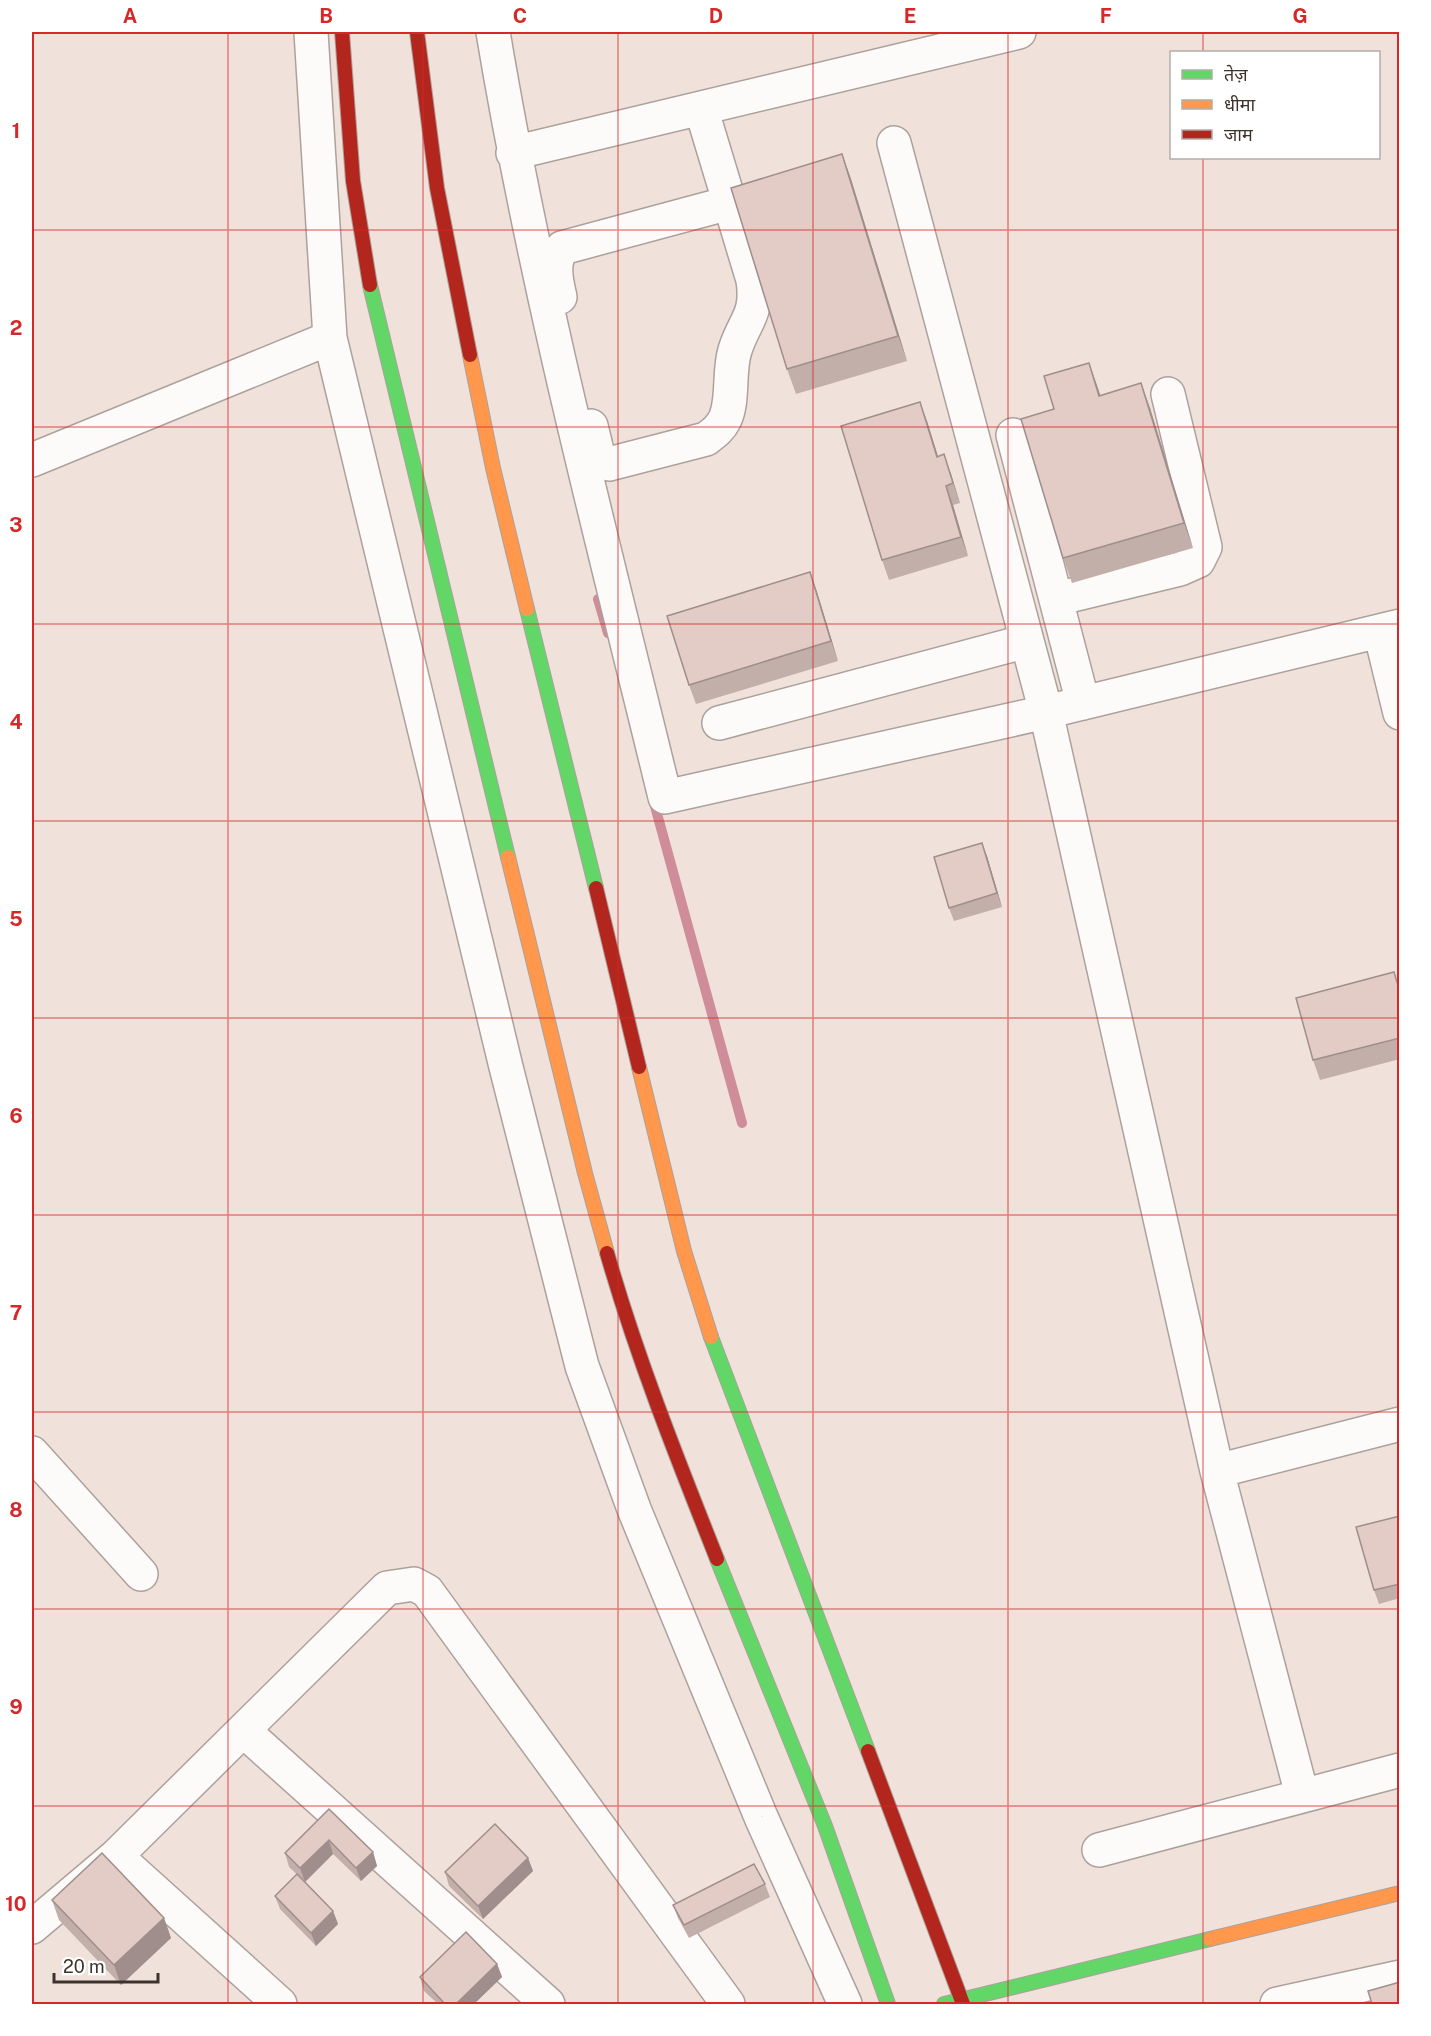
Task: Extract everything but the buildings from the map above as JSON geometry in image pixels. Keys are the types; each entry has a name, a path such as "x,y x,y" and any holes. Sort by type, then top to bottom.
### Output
{"main road":[{"path":"342,32 353,181 369,281 402,425 585,1173 622,1305 657,1409 825,1826 888,2004"},
{"path":"417,32 437,188 493,468 684,1251 708,1330 805,1581 962,2002"},
{"path":"944,2004 962,2002 1400,1893"}],"street":[{"path":"311,32 330,338 503,1055 582,1366 638,1520 761,1817 845,2004"},
{"path":"493,32 513,153 556,355 665,797 1046,712 1390,628 1400,713"},
{"path":"513,153 1019,32"},
{"path":"701,108 753,280 755,297 754,311 735,350 726,416 719,429 706,439 609,464 603,463 599,459 560,297 556,257 562,248 729,203"},
{"path":"894,143 1046,712 1217,1471 1302,1795"},
{"path":"32,460 330,338"},
{"path":"1056,599 1179,569 1198,561 1205,547 1168,394"},
{"path":"1013,435 1083,703"},
{"path":"719,723 1027,641"},
{"path":"1217,1471 1400,1424"},
{"path":"32,1453 141,1574"},
{"path":"32,1927 116,1856 387,1588 414,1584 427,1591 728,2004"},
{"path":"244,1731 548,2004"},
{"path":"1099,1850 1190,1828 1302,1795 1400,1770"},
{"path":"116,1856 280,2004"},
{"path":"1277,2004 1400,1977"}],"waterway":[{"path":"598,599 608,633"},
{"path":"653,799 742,1123"}],"traffic: fast":[{"path":"370,285 508,857"},
{"path":"527,609 596,888"},
{"path":"711,1337 868,1751"},
{"path":"717,1559 825,1826 888,2004"},
{"path":"944,2004 1210,1939"}],"traffic: slow":[{"path":"470,355 493,468 527,609"},
{"path":"508,857 585,1173 607,1253"},
{"path":"639,1067 684,1251 711,1337"},
{"path":"1210,1939 1400,1893"}],"traffic: jam":[{"path":"342,32 353,181 370,285"},
{"path":"417,32 437,188 470,355"},
{"path":"596,888 639,1067"},
{"path":"607,1253 644,1369 717,1559"},
{"path":"868,1751 963,2004"}]}
